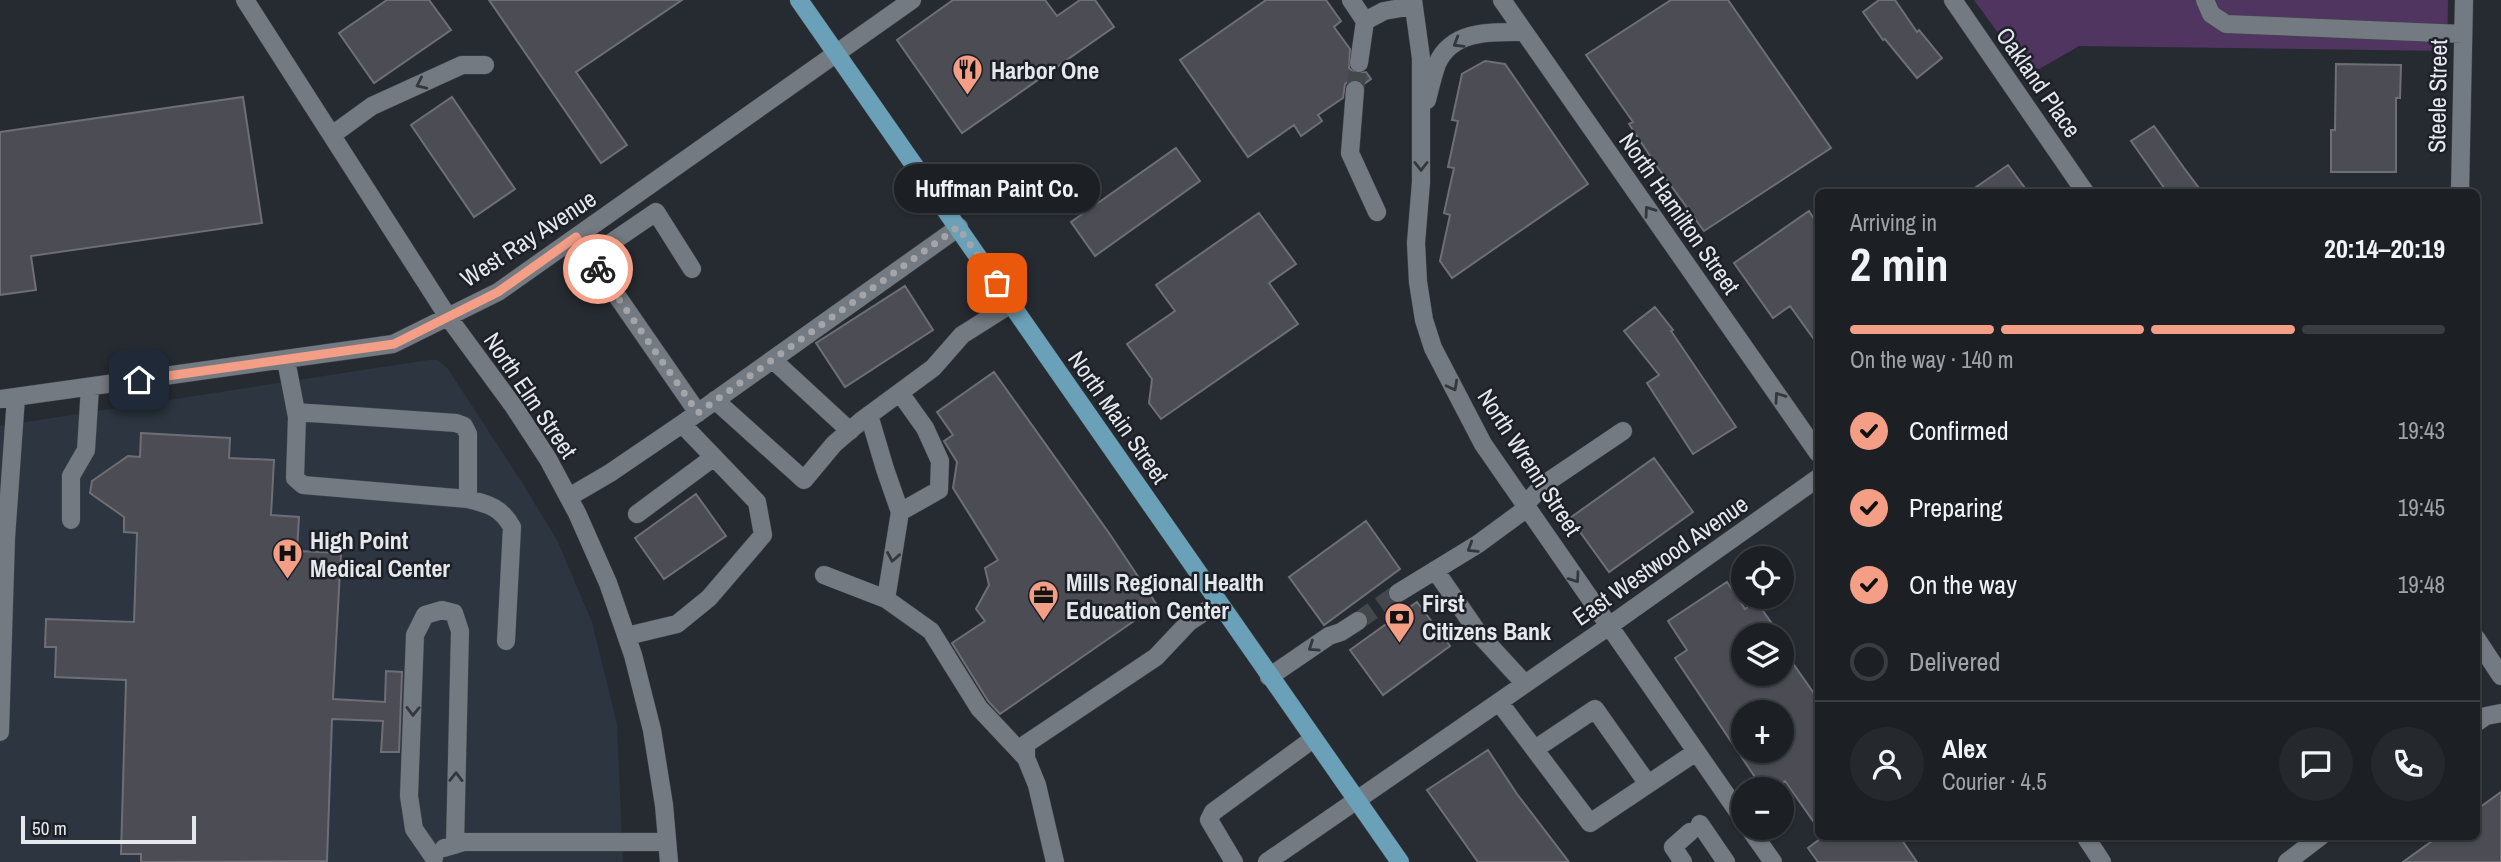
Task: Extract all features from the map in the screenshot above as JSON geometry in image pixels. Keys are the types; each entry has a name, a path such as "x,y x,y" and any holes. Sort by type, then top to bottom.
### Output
{"main road":[{"name":"North Main Street","path":"799,0 1400,862"}],"street":[{"name":"North Elm Street","path":"245,0 448,317 514,407 548,459 569,498 608,583 627,636 652,730 664,805 669,862"},
{"name":"West Ray Avenue","path":"8,398 394,344 498,292 912,0"},
{"path":"1351,0 1365,21 1359,63"},
{"name":"North Hamilton Street","path":"1502,0 1815,449"},
{"name":"Oakland Place","path":"1953,0 2083,189"},
{"path":"2206,0 2211,13 2226,24 2463,34"},
{"name":"Steele Street","path":"2460,189 2464,0"},
{"path":"1365,21 1384,11 1413,3"},
{"name":"North Wrenn Street","path":"1413,3 1421,58 1421,182 1416,243 1418,282 1424,320 1433,348 1483,444 1731,802"},
{"path":"1421,119 1438,62 1445,51 1459,40 1476,33 1524,32"},
{"path":"332,135 372,106 462,65 485,65"},
{"path":"1355,90 1350,153 1377,212"},
{"path":"590,257 656,212 692,269"},
{"path":"569,498 698,413 958,227"},
{"path":"576,237 698,413"},
{"path":"715,400 804,480 834,444 933,368 962,335 1011,304"},
{"path":"286,360 296,412 295,478 303,485 468,499 494,506 504,514 512,527 506,641"},
{"path":"773,360 850,431"},
{"path":"71,520 71,476 86,450 90,387"},
{"path":"900,393 925,428 940,461 939,490 901,512"},
{"path":"0,732 8,398"},
{"path":"296,412 456,422 464,426 468,434 468,499"},
{"path":"869,415 901,512 886,598"},
{"path":"627,636 677,624 709,598 763,534 757,502 682,424"},
{"path":"1398,593 1478,544 1526,506 1543,485 1623,431"},
{"path":"636,514 714,457"},
{"name":"East Westwood Avenue","path":"1267,862 1815,480"},
{"path":"1435,570 1479,634 1525,684"},
{"path":"824,575 886,598 931,631 979,708 1026,758 1037,785 1055,862"},
{"path":"1026,758 1026,744 1156,657 1189,622 1218,603"},
{"path":"434,860 414,829 409,796 415,635 425,615 442,610 454,613 460,631 455,845"},
{"path":"1269,677 1329,636 1358,621"},
{"path":"2480,644 2501,676"},
{"path":"1499,702 1590,823 1696,752"},
{"path":"1535,749 1595,709 1648,784"},
{"path":"2480,720 2501,713"},
{"path":"1234,862 1209,820 1213,812 1313,739"},
{"path":"1683,862 1673,847 1695,828 1726,862"},
{"path":"1757,840 1773,862"},
{"path":"2088,840 2102,862"},
{"path":"2287,862 2316,840"},
{"path":"434,860 435,855 446,847 477,842 667,842"}],"shaded area":[{"path":"1974,0 2448,0 2447,51 2079,46 2029,75"},
{"name":"High Point Medical Center","path":"438,360 448,369 521,481 557,540 592,622 617,724 623,862 0,862 0,426"}],"building":[{"path":"387,0 429,0 451,30 374,83 339,33"},
{"path":"489,0 682,0 576,72 627,145 601,163"},
{"path":"953,0 1045,0 1057,16 1080,0 1095,0 1114,27 962,133 897,40"},
{"path":"1266,0 1326,0 1341,21 1334,27 1350,49 1349,68 1357,74 1366,72 1371,79 1364,84 1357,79 1345,84 1343,98 1318,115 1322,121 1301,136 1294,125 1248,157 1180,60"},
{"path":"1671,0 1728,0 1831,148 1704,231 1656,165 1629,124 1633,122 1586,55"},
{"path":"1879,0 1895,0 1917,32 1919,30 1942,58 1917,78 1885,39 1883,40 1863,12"},
{"path":"1485,61 1505,64 1588,184 1452,278 1440,261 1450,215 1444,213 1454,168 1448,167 1458,121 1452,120 1462,74"},
{"path":"2336,64 2401,65 2400,98 2396,98 2396,172 2331,172"},
{"path":"243,97 262,223 31,256 36,290 0,295 0,132"},
{"path":"452,97 515,189 474,217 411,125"},
{"path":"2154,126 2200,189 2165,189 2131,141"},
{"path":"1176,148 1200,181 1095,256 1071,222"},
{"path":"2008,165 2026,189 1973,189"},
{"path":"1809,211 1815,220 1815,341 1790,306 1773,318 1734,263"},
{"path":"1259,213 1296,264 1269,283 1298,324 1161,419 1149,403 1152,379 1127,344 1175,311 1156,285"},
{"path":"905,286 933,330 845,387 816,343"},
{"path":"1655,307 1736,427 1693,454 1647,383 1659,375 1624,331"},
{"path":"994,372 1157,605 1000,714 988,701 952,643 985,621 976,609 989,585 985,568 998,560 953,488 957,462 944,441 953,435 937,412"},
{"path":"141,433 230,438 229,458 274,460 271,515 299,517 297,551 341,553 333,699 385,702 386,671 402,672 399,752 381,752 383,721 332,719 327,861 141,862 141,854 121,854 126,680 55,677 56,647 45,647 46,619 134,622 137,533 124,532 124,517 90,493 92,481 128,456 140,457"},
{"path":"1654,458 1693,512 1609,572 1570,518"},
{"path":"696,494 726,536 664,579 635,538"},
{"path":"1366,521 1400,569 1324,625 1289,577"},
{"path":"1727,582 1731,588 1731,609 1762,609 1772,623 1731,623 1731,686 1794,686 1794,665 1815,695 1815,824 1794,794 1794,777 1755,777 1746,763 1794,763 1794,700 1731,700 1731,741 1675,658 1687,650 1668,621"},
{"path":"1417,602 1450,646 1383,695 1350,650"},
{"path":"1488,750 1517,794 1569,862 1478,862 1427,790"},
{"path":"2501,792 2501,862 2403,862 2433,840 2480,840 2480,807"},
{"path":"1819,840 1902,840 1917,862 1818,862 1808,848"}],"tunnel":[{"path":"1355,90 1359,63"},
{"path":"1358,621 1398,593"}],"way so far":[{"path":"598,269 698,413 958,227 997,283"}],"place":[{"name":"Harbor One","path":"968,97"},
{"name":"Huffman Paint Co.","path":"997,283"},
{"name":"High Point Medical Center","path":"287,581"},
{"name":"Mills Regional Health Education Center","path":"1043,623"},
{"name":"First Citizens Bank","path":"1399,644"}],"route":[{"path":"139,380 394,344 498,292 576,237 598,269"}]}
